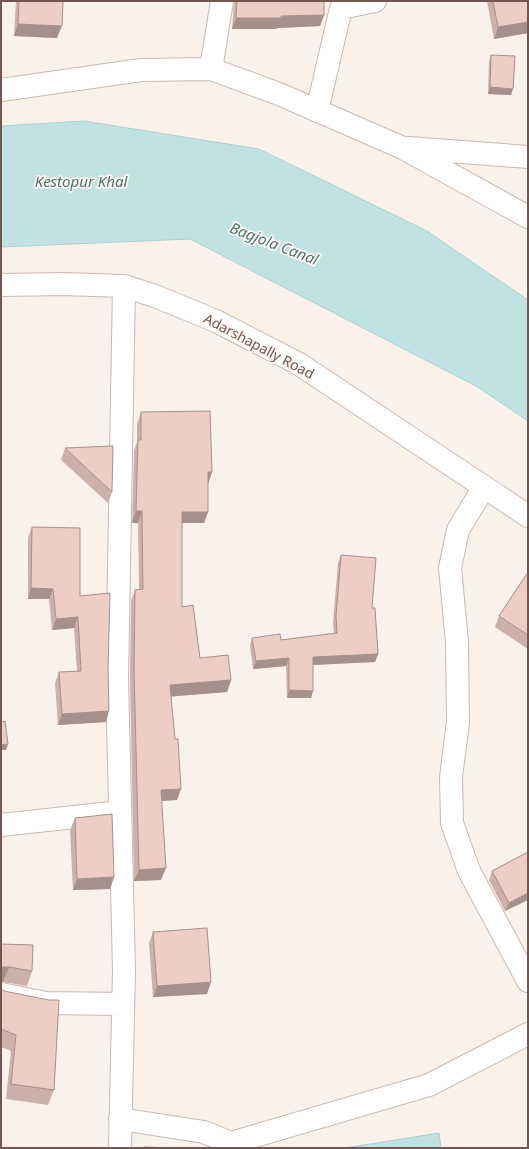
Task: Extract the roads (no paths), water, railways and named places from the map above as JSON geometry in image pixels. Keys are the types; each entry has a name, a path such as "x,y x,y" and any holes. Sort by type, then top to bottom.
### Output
{"street":[{"path":"211,69 222,1"},
{"path":"317,111 341,8 375,1"},
{"path":"1,90 141,70 211,69 279,94 403,148 528,216"},
{"path":"403,148 528,157"},
{"name":"Adarshapally Road","path":"1,285 63,284 124,286 155,296 216,321 299,364 528,516"},
{"path":"120,1148 124,970 117,680 124,286"},
{"path":"484,487 458,530 450,568 457,642 458,707 458,722 451,777 452,823 469,871 528,981"},
{"path":"1,825 120,812"},
{"path":"1,994 46,1003 123,1004"},
{"path":"120,1119 204,1132 231,1143 429,1085 528,1034"}],"water":[{"name":"Kestopur Khal","path":"84,121 259,149 427,231 528,300 528,421 476,386 190,239 1,247 1,126"},
{"path":"439,1133 441,1148 345,1148"}],"water label":[{"name":"Bagjola Canal","path":"274,244"}]}
